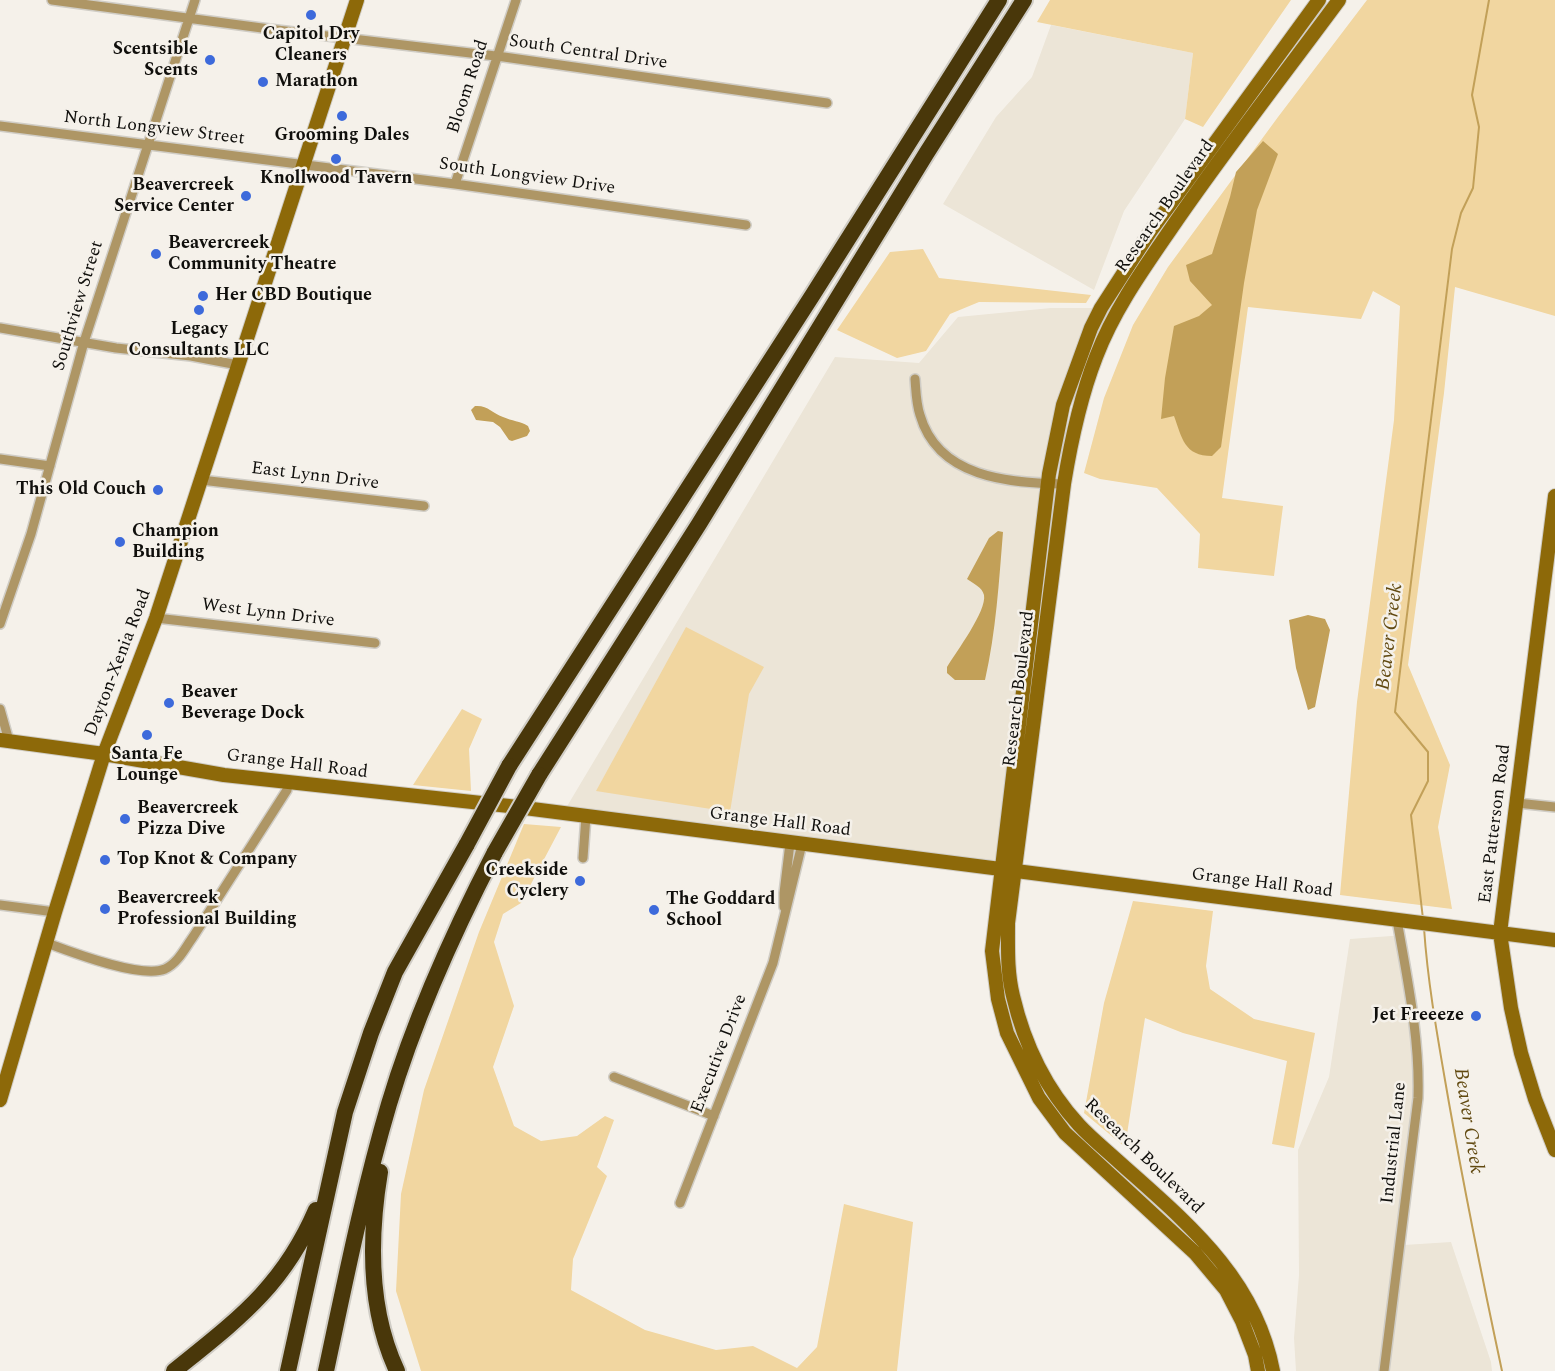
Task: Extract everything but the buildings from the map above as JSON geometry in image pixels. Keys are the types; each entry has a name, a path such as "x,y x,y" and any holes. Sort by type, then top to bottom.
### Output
{"highway":[{"path":"288,1371 345,1112 371,1032 395,972 509,766 806,306 999,0"},
{"path":"326,1371 359,1218 389,1103 417,1020 472,897 539,776 699,524 920,164 1024,0"},
{"path":"295,1371 337,1178 360,1092 394,994 438,895"},
{"path":"397,1371 383,1334 375,1293 373,1247 377,1190 413,1054 472,897"},
{"path":"174,1371 247,1310 274,1282 298,1247 328,1185"}],"main road":[{"name":"Dayton-Xenia Road","path":"0,1100 104,754 156,618 357,0"},
{"name":"Research Boulevard","path":"1273,1371 1258,1322 1246,1297 1219,1257 1190,1226 1079,1125 1040,1071 1023,1032 1013,995 1008,962 1008,870 1048,484 1063,405 1091,328 1101,308 1150,232 1319,0"},
{"name":"Research Boulevard","path":"1258,1371 1255,1355 1242,1321 1226,1290 1195,1253 1065,1133 1039,1098 1007,1033 998,999 992,951 1008,870 1071,440 1096,356 1130,288 1338,0"},
{"name":"East Patterson Road","path":"1555,496 1500,933 1515,1027 1535,1099 1555,1150"},
{"name":"Grange Hall Road","path":"4,741 104,754 224,776 509,806 1555,940"}],"street":[{"name":"South Central Drive","path":"52,0 497,57 827,103"},
{"name":"Southview Street","path":"0,624 3,605 31,534 84,342 195,0"},
{"name":"Bloom Road","path":"455,184 516,0"},
{"name":"North Longview Street","path":"0,126 303,166"},
{"name":"South Longview Drive","path":"303,166 455,184 746,225"},
{"path":"0,328 238,365"},
{"path":"915,378 918,406 923,424 932,441 949,459 972,472 985,476 1064,484"},
{"path":"0,459 50,466"},
{"name":"East Lynn Drive","path":"201,480 424,507"},
{"name":"West Lynn Drive","path":"156,618 375,643"},
{"path":"0,709 4,741"},
{"path":"46,943 69,952 135,970 156,971 167,968 178,959 193,937 286,790 288,783"},
{"path":"1516,803 1555,807"},
{"path":"583,858 586,816"},
{"name":"Executive Drive","path":"680,1203 773,963 785,915 796,844"},
{"path":"0,905 55,912"},
{"name":"Industrial Lane","path":"1384,1371 1419,1081 1417,1047 1397,920"},
{"path":"614,1077 714,1116"}],"shaded area":[{"path":"1050,0 1291,0 1203,127 1185,119 1193,53 1037,22"},
{"path":"1367,0 1555,0 1555,316 1455,287 1444,393 1408,665 1450,765 1438,827 1452,909 1340,895 1357,702 1394,420 1400,306 1373,291 1361,319 1248,307 1222,498 1283,506 1274,576 1198,568 1200,534 1157,488 1100,479 1084,473 1104,398 1133,325 1168,267"},
{"path":"1051,25 1193,53 1185,119 1124,211 1094,290 943,204 996,117 1032,77"},
{"path":"1263,141 1278,154 1257,210 1244,283 1221,447 1212,456 1203,455 1195,453 1186,444 1174,416 1161,419 1174,326 1199,316 1212,305 1190,281 1186,265 1212,254 1236,172"},
{"path":"923,249 939,278 1091,295 1086,303 979,302 950,314 926,351 897,358 837,330 890,252"},
{"path":"1051,308 1101,308 1063,405 1002,869 563,813 835,357 919,363 958,317"},
{"path":"475,406 525,424 530,431 527,436 509,440 500,427 493,422 476,420 471,410"},
{"path":"998,531 1003,532 992,644 985,680 955,680 947,673 947,667 976,621 984,602 981,590 967,579 989,538"},
{"path":"1308,615 1325,619 1330,630 1315,707 1308,710 1296,668 1289,620"},
{"path":"686,627 764,667 749,694 730,812 596,791"},
{"path":"462,709 482,719 469,749 471,791 413,785"},
{"path":"524,824 561,827 521,903 503,914 494,942 514,1006 493,1067 514,1126 541,1141 577,1136 605,1116 614,1120 597,1167 607,1176 573,1259 571,1290 645,1330 716,1350 753,1346 797,1368 817,1347 844,1204 913,1222 897,1371 421,1371 396,1291 401,1194 424,1090 479,932"},
{"path":"1133,901 1213,911 1206,966 1210,989 1254,1019 1315,1033 1294,1148 1272,1144 1287,1061 1183,1033 1145,1018 1125,1147 1084,1113 1104,1003"},
{"path":"1405,935 1424,1068 1404,1245 1451,1242 1492,1371 1296,1371 1294,1338 1299,1275 1298,1150 1329,1077 1350,939"}],"waterway":[{"name":"Beaver Creek","path":"1423,919 1411,815 1428,781 1428,752 1395,712 1452,249 1461,213 1473,188 1479,127 1472,95 1489,0"},
{"name":"Beaver Creek","path":"1424,928 1431,994 1449,1103 1502,1371"}],"place":[{"name":"Capitol Dry Cleaners","path":"311,15"},
{"name":"Scentsible Scents","path":"210,60"},
{"name":"Marathon","path":"263,82"},
{"name":"Grooming Dales","path":"342,116"},
{"name":"Knollwood Tavern","path":"336,159"},
{"name":"Beavercreek Service Center","path":"246,196"},
{"name":"Beavercreek Community Theatre","path":"156,254"},
{"name":"Her CBD Boutique","path":"203,296"},
{"name":"Legacy Consultants LLC","path":"199,310"},
{"name":"This Old Couch","path":"158,490"},
{"name":"Champion Building","path":"120,542"},
{"name":"Beaver Beverage Dock","path":"169,703"},
{"name":"Santa Fe Lounge","path":"147,735"},
{"name":"Beavercreek Pizza Dive","path":"125,819"},
{"name":"Top Knot & Company","path":"105,860"},
{"name":"Creekside Cyclery","path":"580,881"},
{"name":"Beavercreek Professional Building","path":"105,909"},
{"name":"The Goddard School","path":"654,910"},
{"name":"Jet Freeeze","path":"1476,1016"}]}
